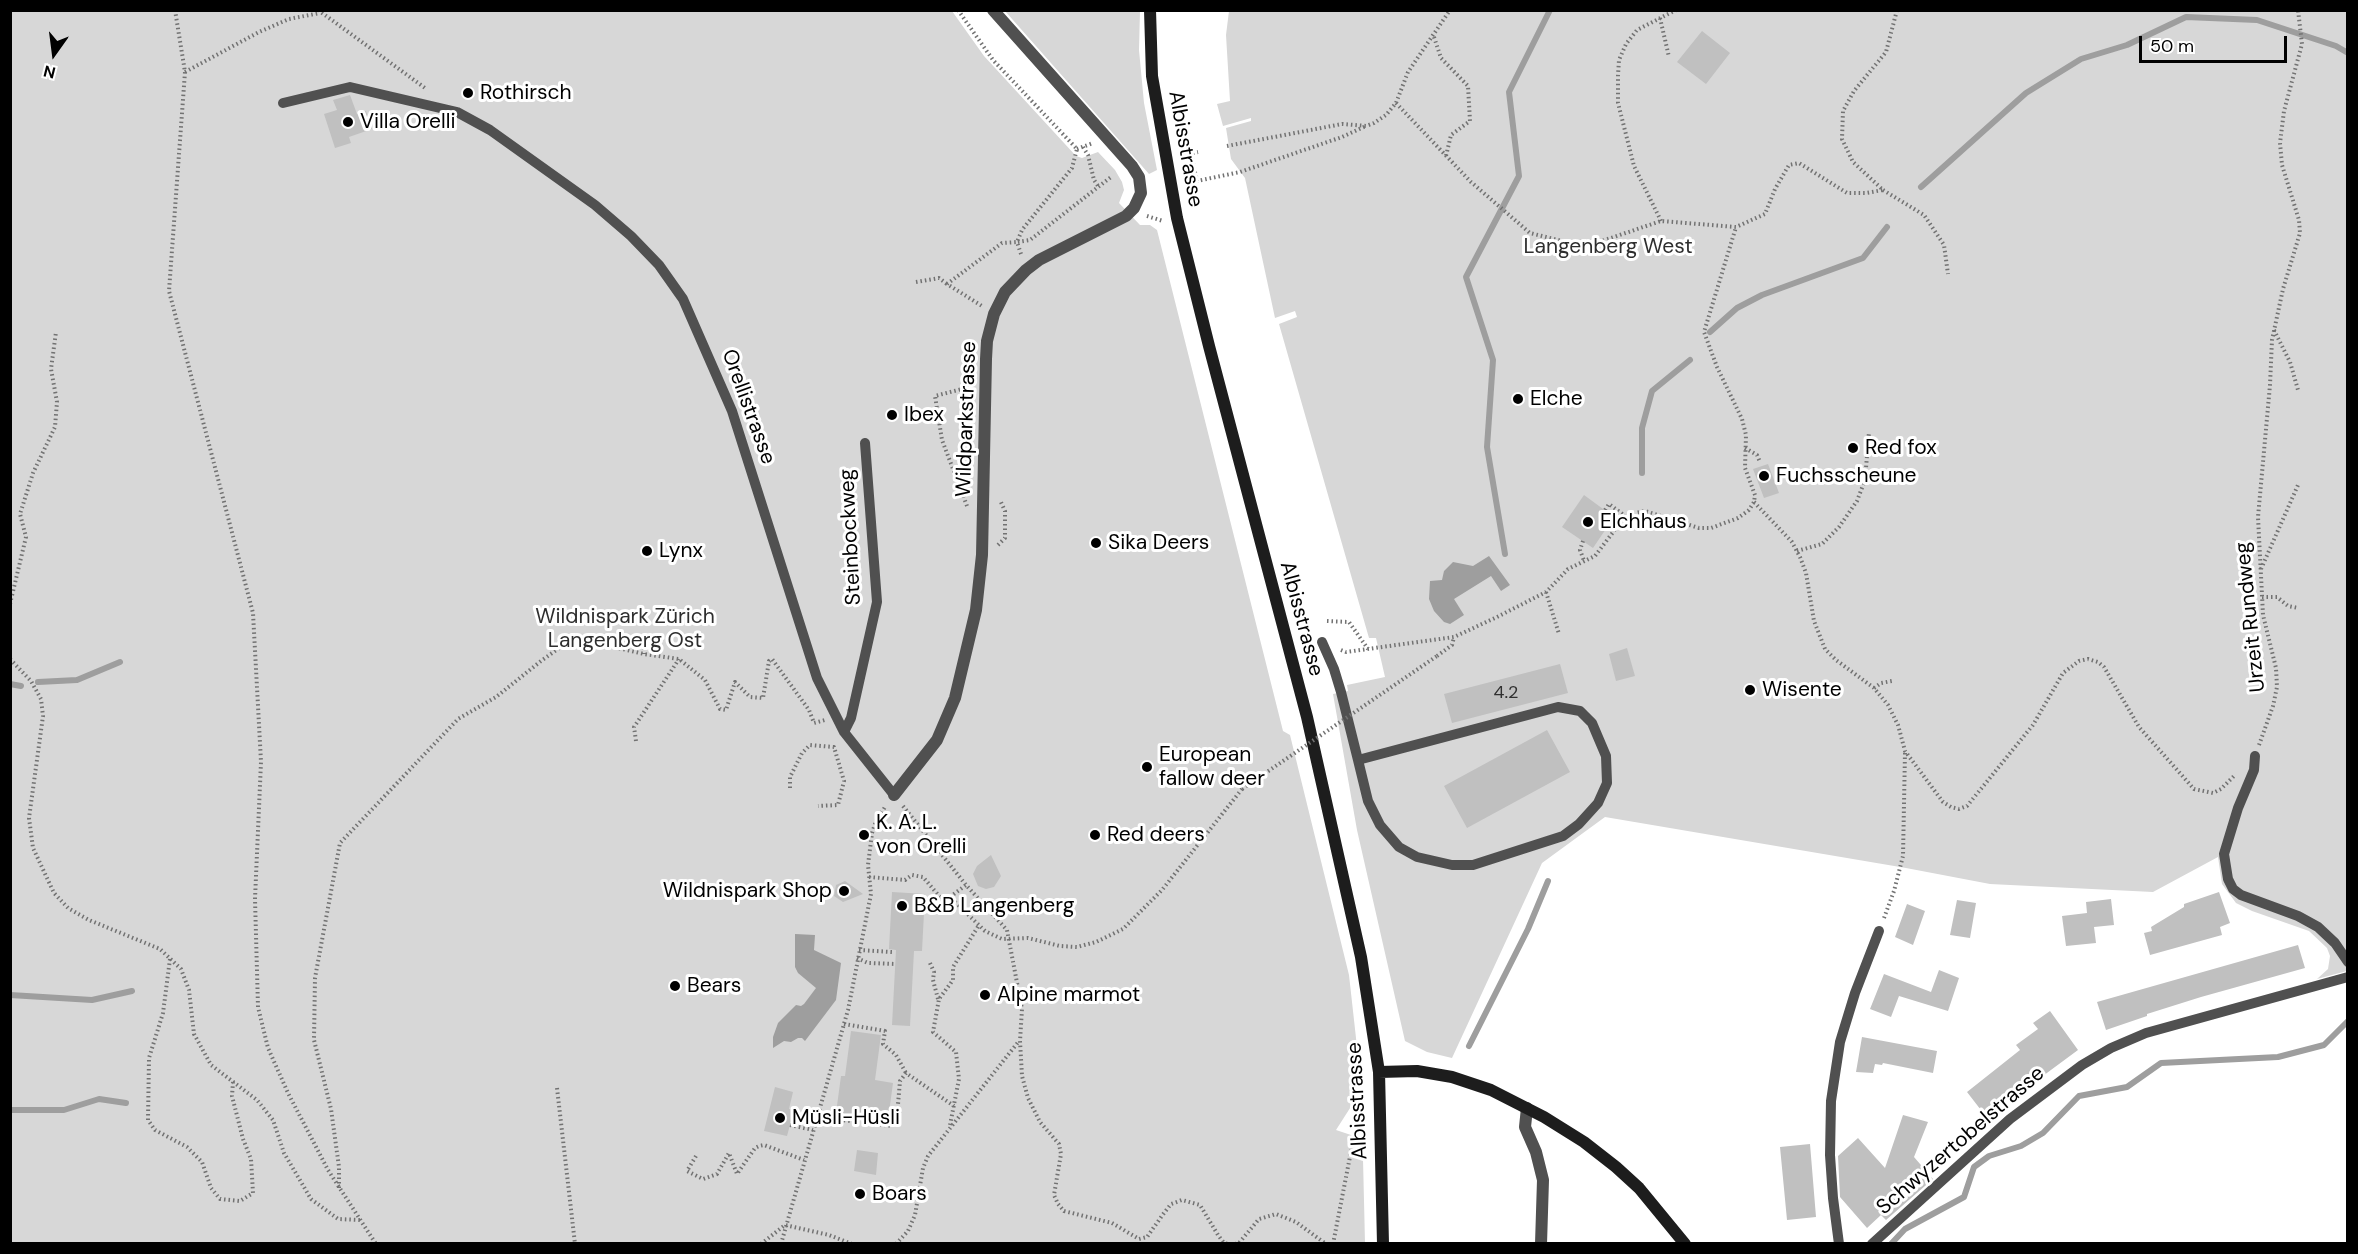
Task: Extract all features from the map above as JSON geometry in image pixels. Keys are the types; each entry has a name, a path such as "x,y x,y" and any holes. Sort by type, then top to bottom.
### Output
{"main road":[{"name":"Albisstrasse","path":"1150,10 1152,76 1173,198 1209,346 1307,717 1361,957 1378,1072 1383,1244"},
{"path":"1378,1072 1418,1071 1452,1077 1491,1090 1527,1108 1584,1142 1616,1167 1639,1188 1685,1244"}],"street":[{"name":"Wildparkstrasse","path":"894,795 937,740 955,698 976,609 983,529 987,341 994,314 1005,292 1039,260 1126,216 1138,200 1141,185 1132,166 993,10"},
{"path":"1527,1108 1525,1127 1536,1152 1543,1180 1540,1244"}],"lane":[{"name":"Orellistrasse","path":"283,103 350,87 457,112 490,130 595,205 631,236 659,265 683,299 732,411 817,678 844,732 894,795"},
{"name":"Steinbockweg","path":"844,732 851,718 877,602 865,443"},
{"path":"1322,642 1334,669 1368,801 1380,825 1399,847 1417,857 1452,865 1473,865 1563,836 1579,824 1598,803 1607,783 1606,756 1592,723 1580,711 1558,707 1358,760"},
{"path":"2255,756 2254,770 2238,807 2224,854 2224,867 2233,889 2251,899 2298,916 2318,927 2335,943 2348,962"},
{"path":"1839,1244 1831,1177 1831,1101 1840,1042 1855,993 1879,931"},
{"name":"Schwyzertobelstrasse","path":"1872,1244 2010,1119 2082,1065 2111,1048 2146,1033 2348,977"}],"path":[{"path":"175,10 184,72 169,291 253,613 261,762 255,899 258,1007 268,1048 284,1084 339,1189 376,1244"},
{"path":"958,10 993,60 1077,149 1072,168 1022,230 1017,242 1026,270"},
{"path":"1191,154 1197,181 1240,172 1331,141 1374,123 1386,115 1396,103 1408,72 1434,37 1450,10"},
{"path":"1661,221 1634,166 1618,104 1619,60 1626,44 1637,30 1676,10"},
{"path":"1897,10 1886,52 1854,91 1843,111 1842,139 1853,162 1883,190 1924,215 1944,245 1948,274"},
{"name":"Urzeit Rundweg","path":"1754,502 1792,542 1797,551 1806,573 1814,621 1825,649 1874,688 1888,705 1898,725 1905,751 1943,802 1951,807 1959,809 1967,806 2033,725 2063,673 2079,661 2088,659 2104,667 2139,727 2194,789 2212,793 2221,789 2255,756 2265,733 2277,687 2276,668 2263,615 2258,540 2274,330 2283,289 2300,233 2299,220 2282,165 2280,143 2284,111 2302,44 2298,10"},
{"path":"184,72 259,32 290,19 320,12 428,90"},
{"path":"1660,18 1669,57"},
{"path":"1434,37 1441,58 1468,86 1470,121 1451,135 1446,156"},
{"path":"1396,103 1471,182 1530,233 1566,242 1602,241 1661,221 1736,227 1765,214 1775,189 1789,165 1799,164 1847,193 1883,190"},
{"path":"1227,146 1342,124 1366,126"},
{"path":"1083,147 1098,186"},
{"path":"1184,155 1198,152"},
{"path":"947,284 1002,243 1030,240 1111,177"},
{"path":"1322,642 1346,652 1454,637 1546,592 1568,569 1595,556 1625,516 1638,511 1699,528 1711,528 1738,518 1749,510 1754,502 1753,489 1745,468 1746,435 1742,419 1717,367 1704,332 1736,227"},
{"path":"916,282 939,278 994,314"},
{"path":"2274,330 2290,362 2298,390"},
{"path":"10,604 26,537 20,514 33,473 55,427 57,402 51,369 56,332"},
{"path":"983,529 974,524 942,440 935,396 985,383"},
{"path":"1797,551 1822,544 1839,527 1857,501 1865,480 1869,432"},
{"path":"1745,448 1757,455 1760,462"},
{"path":"2260,570 2298,485"},
{"path":"1605,510 1609,504 1625,516"},
{"path":"1583,541 1580,550 1584,561"},
{"path":"1546,592 1559,634"},
{"path":"2262,597 2277,597 2288,606 2298,608"},
{"path":"1327,621 1349,622 1368,649"},
{"path":"644,635 644,654"},
{"path":"950,897 979,925 1002,939 1028,938 1060,946 1077,947 1096,942 1123,929 1162,890 1242,789 1437,656 1452,645 1454,637"},
{"path":"339,1189 339,1167 331,1109 314,1040 315,978 340,843 458,718 496,697 562,646 591,642 679,659 705,680 720,709 726,710 735,682 750,697 763,698 769,661 772,659 809,710 814,723 835,717"},
{"path":"636,741 634,727 679,659"},
{"path":"10,660 31,681 41,699 43,716 41,736 29,818 33,848 54,893 68,908 88,920 160,949 181,969 189,990 194,1034 211,1065 257,1100 273,1120 284,1153 311,1199 338,1219 360,1220"},
{"path":"1874,688 1881,683 1892,681"},
{"path":"790,788 790,777 802,753 810,745 834,747 844,781 838,805 818,806"},
{"path":"1879,931 1894,891 1903,856 1905,751"},
{"path":"781,1244 844,1024 871,894 868,865 872,833 882,810 894,795 966,885 1007,930 1022,1009 1020,1041 1022,1076 1028,1098 1040,1122 1059,1144 1061,1154 1054,1195 1058,1204 1064,1211 1112,1223 1139,1239 1148,1237 1171,1204 1182,1200 1200,1205 1218,1235 1224,1243 1228,1244"},
{"path":"869,877 905,880 912,875 923,877 940,897 950,897 966,885"},
{"path":"950,1128 959,1079 956,1052 933,1032 939,999 953,980 953,967 979,925"},
{"path":"859,950 892,952 892,950"},
{"path":"170,958 163,1013 149,1058 148,1120 155,1130 187,1147 202,1162 211,1188 220,1199 240,1201 253,1193 251,1159 232,1096 233,1082"},
{"path":"857,958 868,963 896,963"},
{"path":"930,963 939,999"},
{"path":"844,1024 885,1031 883,1044 896,1056 906,1072 954,1106"},
{"path":"896,1244 908,1231 915,1215 923,1168 928,1156 1020,1041"},
{"path":"817,1117 892,1126 897,1116 900,1081 906,1072"},
{"path":"557,1088 574,1244"},
{"path":"1333,1244 1357,1122 1363,1115"},
{"path":"790,1125 813,1130"},
{"path":"696,1156 687,1171 698,1178 714,1177 729,1153 737,1174 755,1148 759,1146 804,1160"},
{"path":"1236,1244 1259,1219 1276,1214 1296,1222 1326,1244"},
{"path":"785,1225 852,1244"},
{"path":"760,1244 785,1225"}],"green space":[{"name":"Wildnispark Zürich Langenberg Ost","path":"10,11 952,11 984,56 1076,156 1082,158 1098,152 1115,170 1124,190 1119,203 1140,225 1150,225 1157,230 1283,731 1290,735 1349,975 1360,1074 1359,1094 1336,1130 1360,1138 1363,1159 1365,1243 11,1243"},
{"path":"1005,11 1140,11 1139,50 1144,103 1157,170 1149,174"},
{"name":"Langenberg West","path":"1229,11 2347,11 2347,971 2317,979 2328,969 2330,956 2327,948 2309,931 2236,903 2222,884 2218,857 2153,892 1990,884 1605,817 1542,863 1452,1058 1427,1052 1405,1041 1357,830 1333,694 1348,691 1347,685 1385,677 1376,638 1369,638 1279,324 1297,317 1295,311 1275,318 1245,178 1231,159 1226,128 1251,121 1251,118 1223,126 1217,104 1230,101 1226,35"}],"shaded area":[{"path":"1489,556 1510,585 1501,591 1491,576 1454,599 1464,615 1450,624 1444,622 1434,611 1429,599 1430,581 1442,580 1444,571 1453,562 1473,566"},
{"path":"795,934 815,935 814,950 841,963 836,1000 805,1041 798,1038 791,1042 784,1041 773,1048 773,1037 778,1023 796,1005 804,1004 816,988 798,973 795,967"}],"building":[{"path":"1702,31 1730,53 1706,84 1677,62"},
{"name":"Villa Orelli","path":"350,95 357,114 366,111 372,129 349,137 351,143 335,148 324,114 337,110 333,100"},
{"name":"Fuchsscheune","path":"1768,464 1779,493 1764,498 1753,469"},
{"name":"Elchhaus","path":"1584,495 1614,517 1593,548 1562,527"},
{"path":"1627,648 1635,676 1616,681 1609,654"},
{"path":"1560,664 1568,693 1452,723 1444,694"},
{"path":"1547,730 1570,772 1467,828 1444,786"},
{"path":"991,855 1001,876 994,887 986,889 978,886 973,874 977,866"},
{"name":"Wildnispark Shop","path":"845,881 863,894 843,902 834,896 836,885"},
{"path":"892,892 925,894 922,951 914,951 910,1026 892,1025 896,950 889,949"},
{"path":"2219,892 2230,923 2220,927 2222,935 2150,955 2144,933 2152,931 2151,927 2184,907 2184,904"},
{"path":"2111,899 2114,925 2094,927 2096,943 2066,946 2062,916 2087,913 2086,902"},
{"path":"1957,900 1976,903 1970,938 1950,935"},
{"path":"1907,904 1925,911 1913,945 1895,937"},
{"path":"2298,945 2305,968 2201,997 2106,1030 2097,1002"},
{"path":"1939,970 1959,978 1948,1011 1899,996 1891,1017 1870,1009 1884,974 1931,992"},
{"path":"2050,1011 2078,1050 2013,1098 2010,1095 1984,1114 1967,1092 2020,1050 2016,1045 2038,1029 2033,1023"},
{"path":"851,1031 881,1035 875,1080 893,1083 888,1120 836,1113 841,1076 845,1076"},
{"path":"1862,1037 1937,1051 1933,1073 1883,1063 1882,1065 1875,1064 1873,1073 1856,1072"},
{"name":"Müsli-Hüsli","path":"775,1087 793,1092 789,1109 794,1110 787,1136 764,1131"},
{"path":"1903,1115 1928,1122 1914,1157 1933,1179 1886,1220 1881,1215 1867,1228 1840,1197 1838,1156 1858,1138 1885,1168"},
{"path":"1810,1144 1816,1217 1787,1220 1780,1147"},
{"path":"857,1150 878,1153 876,1175 854,1171"}],"waterway":[{"path":"1505,554 1487,447 1493,360 1466,277 1519,176 1509,92 1550,10"},
{"path":"1921,187 2026,93 2081,59 2127,45 2186,17 2257,20 2336,46 2348,53"},
{"path":"1710,332 1737,308 1762,295 1863,258 1887,227"},
{"path":"1642,473 1642,428 1652,391 1690,360"},
{"path":"38,682 77,680 120,662"},
{"path":"10,684 21,686"},
{"path":"1469,1046 1528,929 1548,881"},
{"path":"10,995 92,1000 132,991"},
{"path":"1891,1244 1905,1229 1964,1197 1974,1167 1989,1156 2021,1146 2043,1133 2079,1096 2127,1087 2161,1063 2278,1057 2324,1045 2348,1021"},
{"path":"10,1110 64,1110 99,1099 126,1103"}],"place":[{"name":"Rothirsch","path":"468,93"},
{"name":"Villa Orelli","path":"348,122"},
{"name":"Elche","path":"1518,399"},
{"name":"Ibex","path":"892,415"},
{"name":"Red fox","path":"1853,448"},
{"name":"Fuchsscheune","path":"1764,476"},
{"name":"Elchhaus","path":"1588,522"},
{"name":"Sika Deers","path":"1096,543"},
{"name":"Lynx","path":"647,551"},
{"name":"Wisente","path":"1750,690"},
{"name":"European fallow deer","path":"1147,767"},
{"name":"K. A. L. von Orelli","path":"864,835"},
{"name":"Red deers","path":"1095,835"},
{"name":"Wildnispark Shop","path":"844,891"},
{"name":"B&B Langenberg","path":"902,906"},
{"name":"Bears","path":"675,986"},
{"name":"Alpine marmot","path":"985,995"},
{"name":"Müsli-Hüsli","path":"780,1118"},
{"name":"Boars","path":"860,1194"}]}
